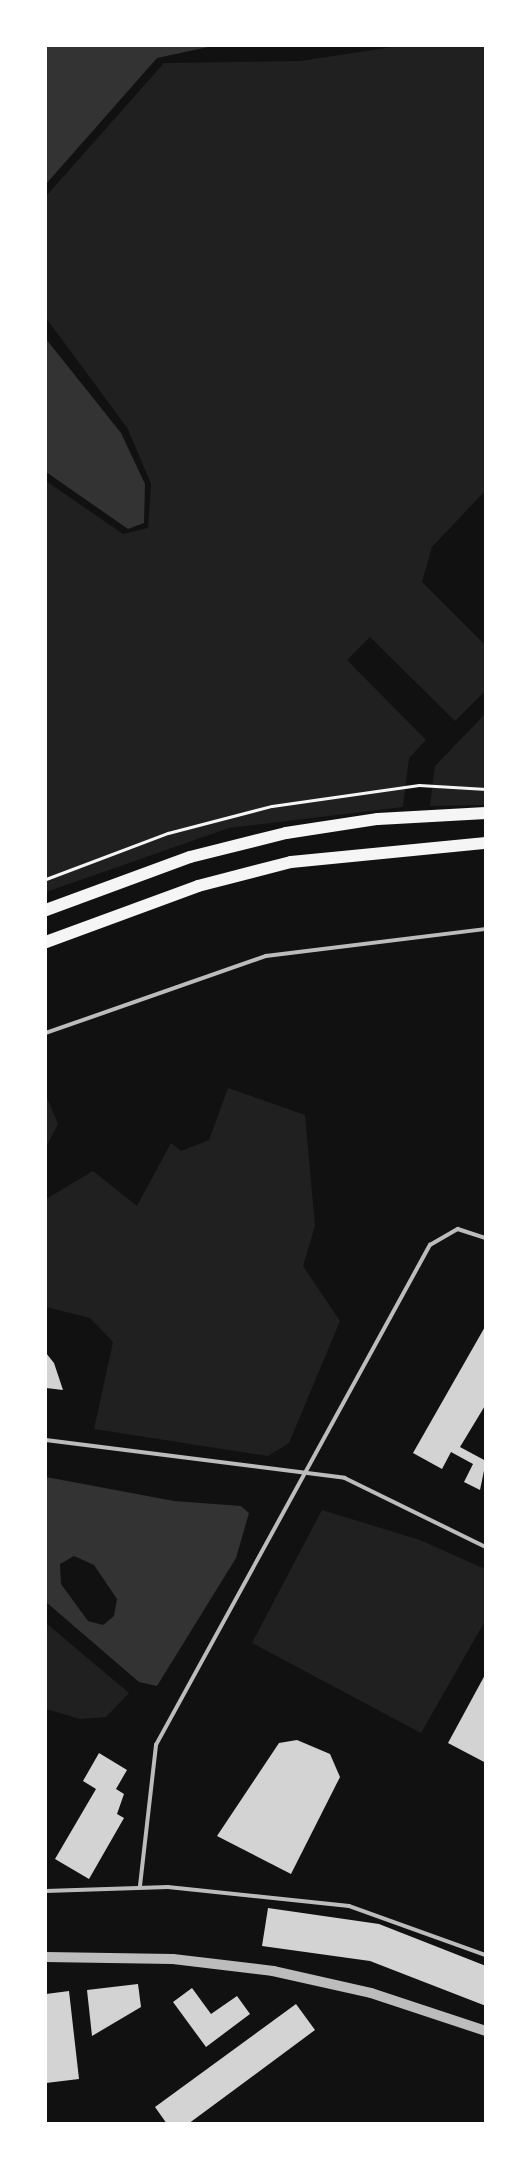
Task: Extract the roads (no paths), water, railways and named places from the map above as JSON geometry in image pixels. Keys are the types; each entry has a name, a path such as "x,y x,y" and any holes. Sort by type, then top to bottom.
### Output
{"main road":[{"path":"46,910 180,860 286,833 378,819 485,813"},
{"path":"46,942 268,868 381,848 485,843"}],"street":[{"path":"46,1957 173,1959 273,1971 371,1993 485,2031"}],"lane":[{"path":"46,1033 267,956 485,929"},
{"path":"140,1886 156,1745 307,1475 430,1245 458,1229 485,1238"},
{"path":"46,1440 307,1475 369,1487 485,1547"},
{"path":"46,1891 140,1886 349,1906 485,1955"}]}
